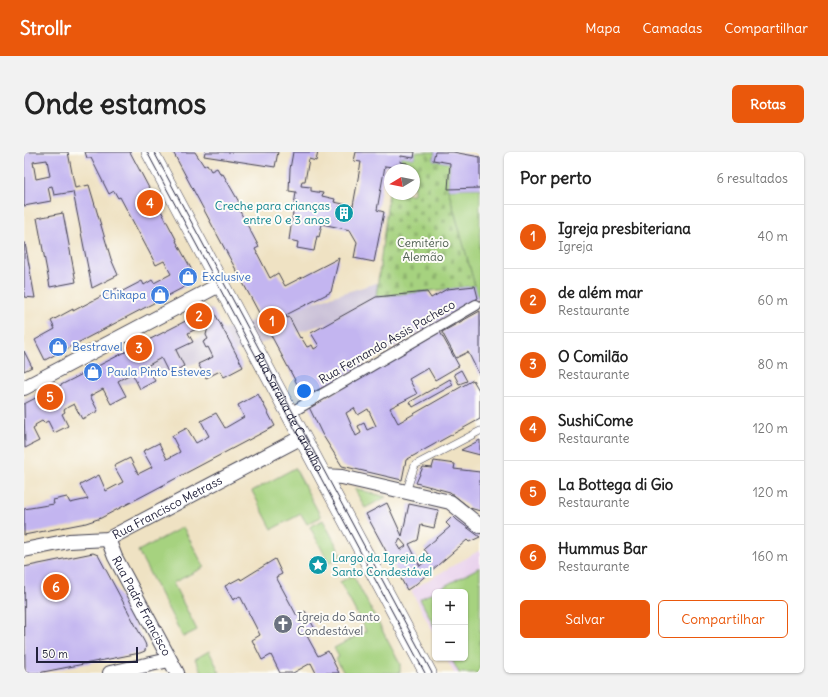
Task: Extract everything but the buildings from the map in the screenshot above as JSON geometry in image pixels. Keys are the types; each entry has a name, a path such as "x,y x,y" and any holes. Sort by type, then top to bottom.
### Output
{"street":[{"name":"Rua Saraiva de Carvalho","path":"150,152 428,673"},
{"path":"24,388 221,284"},
{"name":"Rua Fernando Assis Pacheco","path":"290,413 476,305"},
{"name":"Rua Francisco Metrass","path":"24,550 69,541 108,539 302,436"},
{"path":"323,476 342,477 450,502 480,526"},
{"name":"Rua Padre Francisco","path":"108,539 115,557 177,673"},
{"path":"110,673 170,660"}],"lane":[{"path":"406,492 416,465 480,431"}],"shaded area":[{"path":"445,262 480,277 24,415 24,398 68,385 203,336"},
{"path":"480,550 480,673 454,673 448,661 468,661 468,589 432,589 432,630 411,590"}],"green space":[{"name":"Cemitério Alemão","path":"415,152 435,152 433,160 450,163 448,189 475,286 376,297 388,200 420,200 420,164 407,164 400,162 401,156 414,158"},
{"path":"480,188 480,297 478,298 448,189"},
{"path":"295,468 321,517 307,524 301,514 272,529 252,491"},
{"path":"354,488 386,497 365,508"},
{"path":"323,520 342,556 329,563 310,527"},
{"path":"183,527 204,567 173,583 197,630 183,637 138,551"},
{"path":"480,567 480,673 459,673 453,661 468,661 468,589 439,589"},
{"path":"353,575 400,664 400,673 344,673 336,659 339,657 334,648 366,631 340,582"},
{"path":"432,593 432,622 420,599"},
{"path":"209,651 220,673 202,673 195,659"}],"tram line":[{"path":"147,152 425,673"},
{"path":"154,152 432,673"}],"place":[{"name":"SushiCome","path":"150,203"},
{"name":"Creche para crianças entre 0 e 3 anos","path":"344,213"},
{"name":"Exclusive","path":"188,277"},
{"name":"Chikapa","path":"160,295"},
{"name":"de além mar","path":"199,316"},
{"name":"Igreja presbiteriana","path":"272,321"},
{"name":"Bestravel","path":"58,347"},
{"name":"O Comilão","path":"139,348"},
{"name":"Paula Pinto Esteves","path":"93,372"},
{"name":"La Bottega di Gio","path":"50,397"},
{"name":"Largo da Igreja de Santo Condestável","path":"318,565"},
{"name":"Hummus Bar","path":"56,587"},
{"name":"Igreja do Santo Condestável","path":"283,624"}]}
